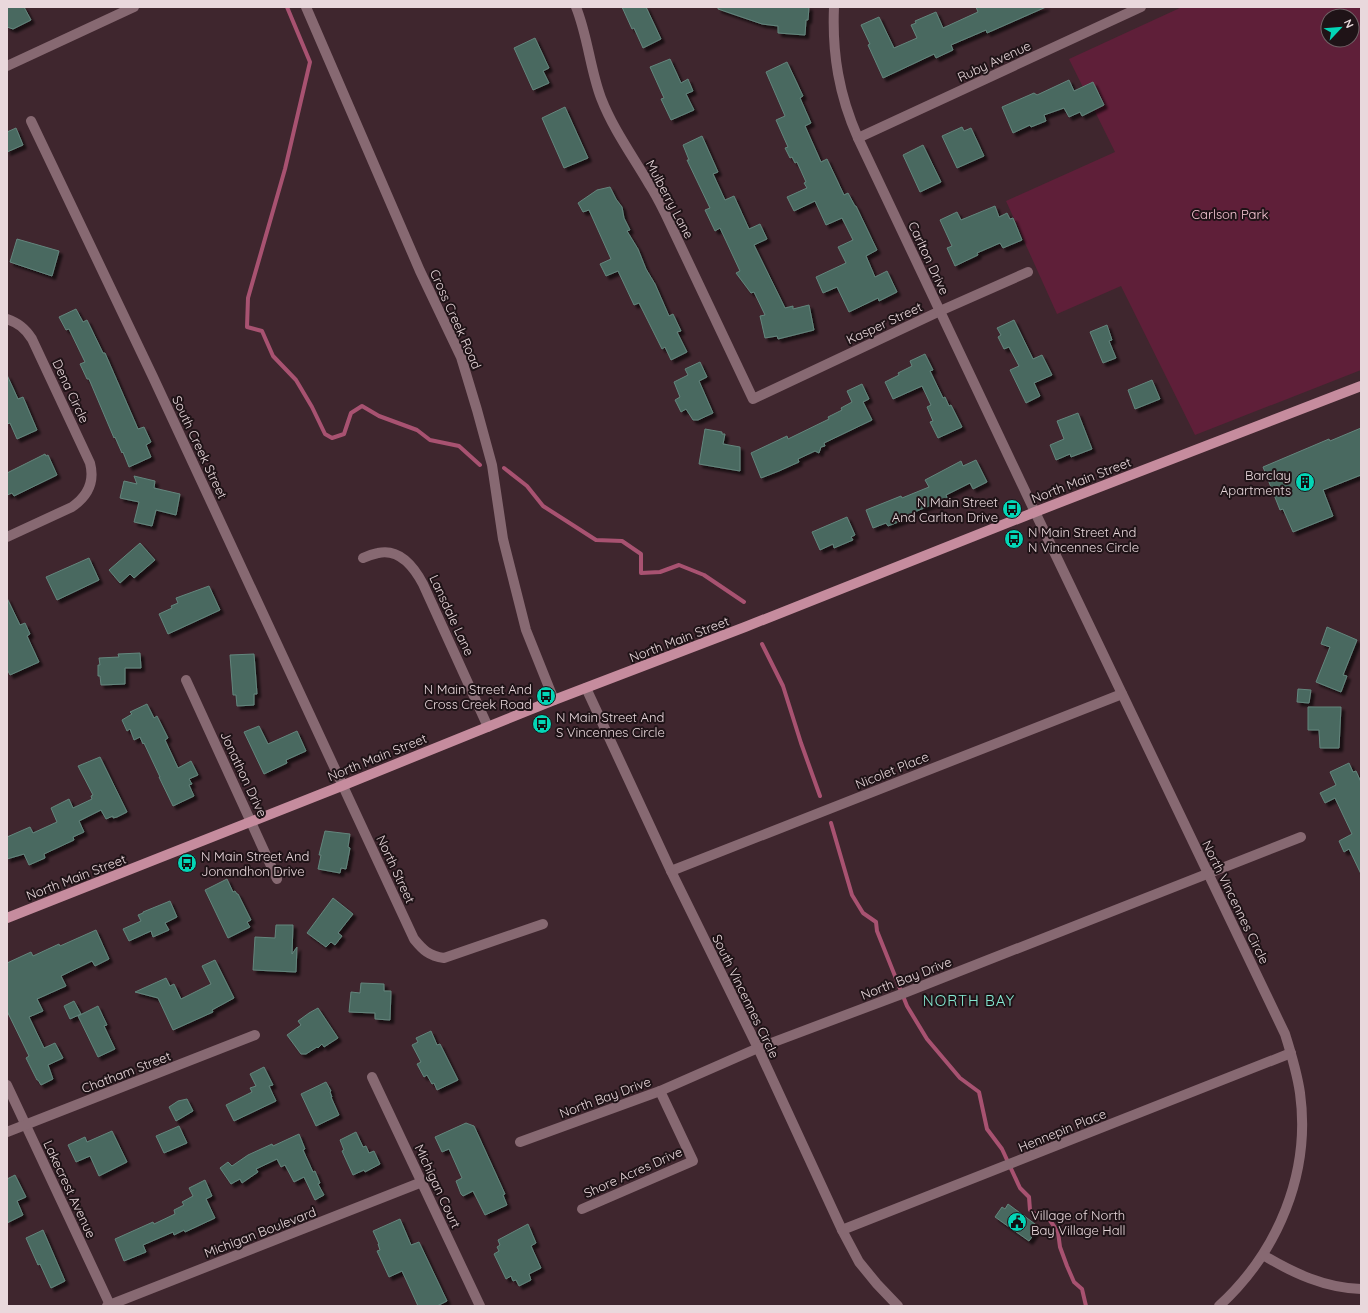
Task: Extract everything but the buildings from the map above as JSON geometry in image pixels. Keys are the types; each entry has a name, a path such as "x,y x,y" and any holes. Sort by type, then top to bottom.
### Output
{"main road":[{"name":"North Main Street","path":"7,918 344,785 554,700 753,624 1035,512 1361,386"}],"street":[{"path":"7,66 134,7"},
{"name":"Cross Creek Road","path":"306,7 420,271 461,357 492,465 503,539 526,630 554,700"},
{"name":"Mulberry Lane","path":"576,7 585,33 594,76 609,117 619,137 650,185 665,213 753,399"},
{"name":"Carlton Drive","path":"834,7 834,38 838,74 844,103 858,138 1035,512"},
{"name":"Ruby Avenue","path":"858,138 1141,7"},
{"name":"South Creek Street","path":"31,121 344,785"},
{"name":"Kasper Street","path":"753,399 940,311 1028,272"},
{"name":"Dena Circle","path":"7,537 80,502 86,495 91,484 92,472 90,463 32,338 18,323 8,319"},
{"name":"North Vincennes Circle","path":"1035,512 1208,873 1284,1034 1291,1053 1300,1093 1302,1125 1300,1154 1288,1205 1276,1232 1263,1255 1232,1294 1218,1306"},
{"name":"Lansdale Lane","path":"363,558 378,552 393,553 404,558 416,570 424,584 488,727"},
{"name":"Jonathon Drive","path":"186,680 277,880"},
{"name":"South Vincennes Circle","path":"586,688 671,871 758,1048 842,1230 859,1262 876,1284 898,1306"},
{"name":"Nicolet Place","path":"671,871 1122,694"},
{"name":"North Street","path":"344,785 414,939 422,948 434,956 444,958 543,924"},
{"name":"North Bay Drive","path":"520,1142 660,1091 758,1048 910,991 1301,837"},
{"name":"Chatham Street","path":"7,1132 255,1035"},
{"name":"Hennepin Place","path":"842,1230 1291,1053"},
{"name":"Michigan Court","path":"372,1077 480,1306"},
{"name":"Lakecrest Avenue","path":"7,1085 109,1305"},
{"name":"Shore Acres Drive","path":"582,1209 693,1161 660,1091"},
{"name":"Michigan Boulevard","path":"109,1305 422,1182"},
{"path":"1263,1255 1286,1269 1308,1278 1331,1285 1361,1289"}],"green space":[{"name":"Carlson Park","path":"1182,7 1361,7 1361,370 1195,435 1121,286 1057,314 1006,201 1115,152 1069,59"}],"waterway":[{"path":"287,7 310,62 285,169 248,298 247,327 262,331 273,356 296,380 312,407 325,434 332,438 344,434 351,413 362,406 379,416 417,430 430,440 459,446 480,465"},
{"path":"504,468 527,486 543,506 596,540 622,541 641,554 641,573 660,572 679,565 704,575 744,602"},
{"path":"762,644 783,686 820,796"},
{"path":"831,823 852,895 863,913 876,922 877,931 907,1006 927,1039 960,1078 979,1092 987,1129 1002,1149 1020,1188 1029,1197 1030,1210 1038,1216 1049,1219 1058,1232 1060,1247 1067,1266 1074,1282 1082,1289 1086,1306"}],"place":[{"name":"Barclay Apartments","path":"1305,482"},
{"name":"N Main Street And Carlton Drive","path":"1012,509"},
{"name":"N Main Street And N Vincennes Circle","path":"1014,539"},
{"name":"N Main Street And Cross Creek Road","path":"546,696"},
{"name":"N Main Street And S Vincennes Circle","path":"542,724"},
{"name":"N Main Street And Jonandhon Drive","path":"187,863"},
{"name":"Village of North Bay Village Hall","path":"1017,1222"}],"district":[{"name":"NORTH BAY","path":"969,1001"}]}
